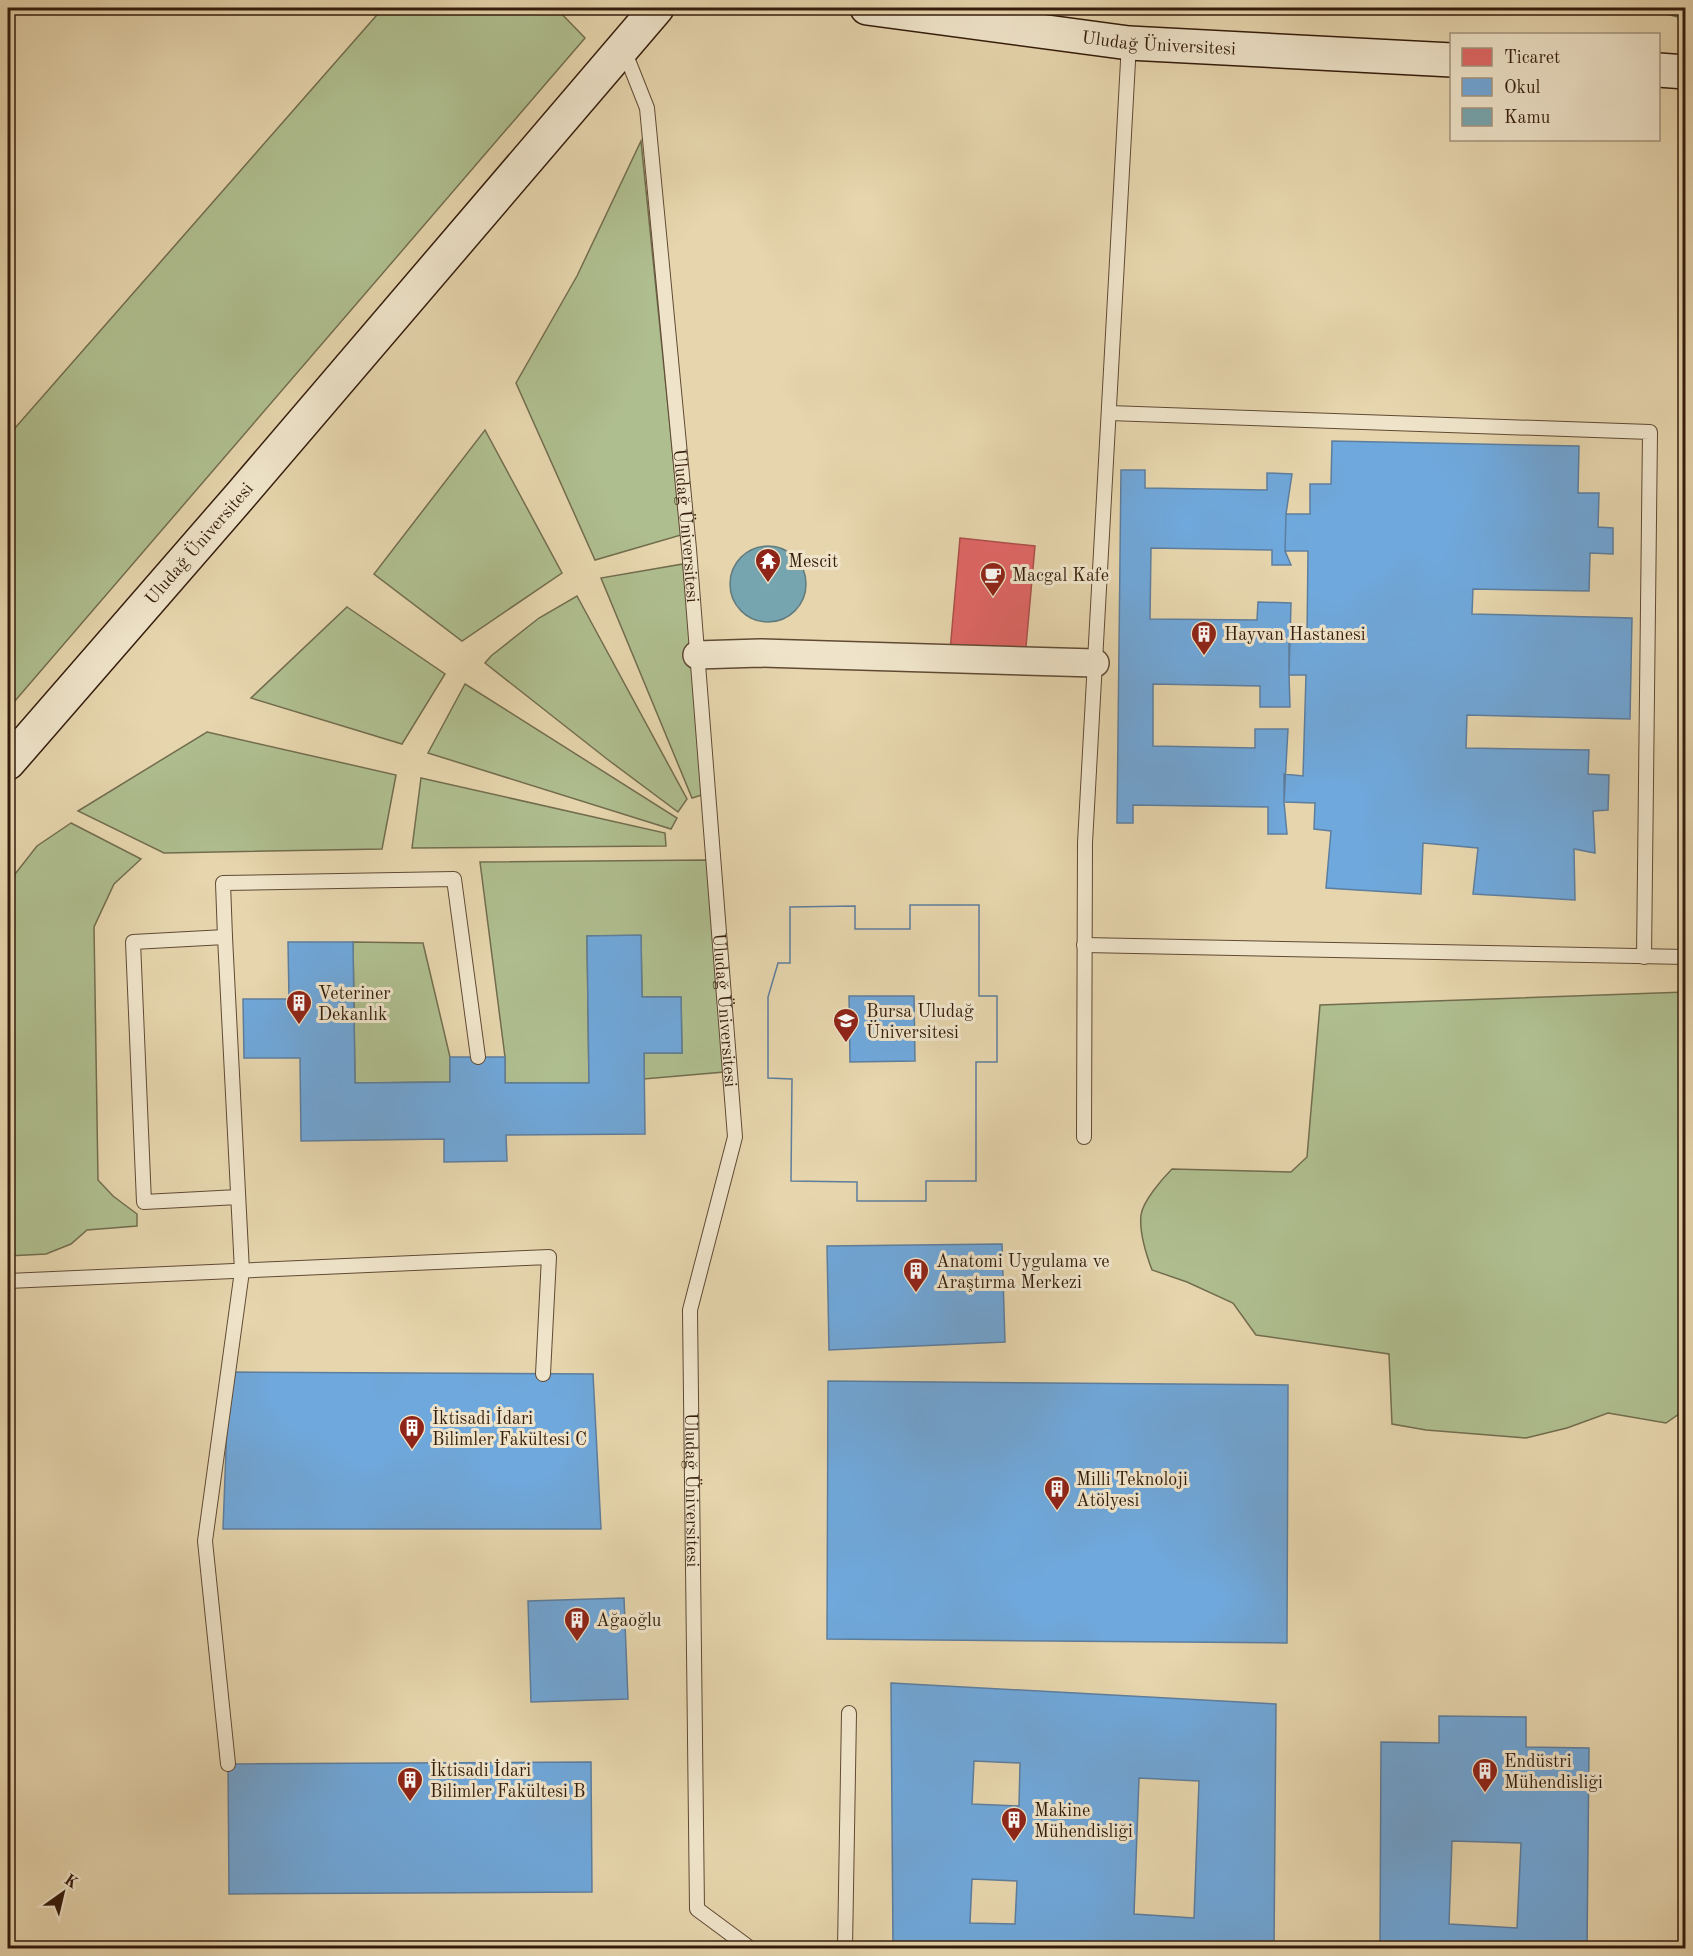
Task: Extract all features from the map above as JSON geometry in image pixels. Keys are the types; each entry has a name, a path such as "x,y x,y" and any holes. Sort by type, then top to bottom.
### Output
{"street":[{"name":"Uludağ Üniversitesi","path":"8,764 657,8"},
{"name":"Uludağ Üniversitesi","path":"867,8 1129,43 1450,60"},
{"path":"1660,70 1686,72"},
{"path":"697,655 760,653 1095,663"}],"lane":[{"path":"1084,1137 1085,843 1129,43"},
{"name":"Uludağ Üniversitesi","path":"623,48 646,108 689,549 735,1137 690,1310 697,1909 747,1946 746,1948"},
{"path":"1109,412 1650,432 1644,957"},
{"path":"228,1764 205,1541 242,1271 223,883 454,879 478,1057"},
{"path":"225,937 133,942 144,1202 238,1197"},
{"path":"1084,945 1686,957"},
{"path":"8,1281 549,1257 543,1374"},
{"path":"845,1948 849,1713"}],"green space":[{"path":"383,8 556,8 585,38 8,709 8,436"},
{"path":"1644,8 1685,8 1685,19"},
{"path":"641,141 681,535 595,560 516,383 577,276"},
{"path":"485,430 562,573 462,641 374,574"},
{"path":"683,564 705,794 692,798 601,578"},
{"path":"577,596 687,799 678,812 485,663 539,618"},
{"path":"347,607 445,674 402,744 251,698"},
{"path":"465,684 677,818 671,829 428,753"},
{"path":"207,732 396,775 382,849 164,853 78,811"},
{"path":"421,778 665,833 666,846 412,848"},
{"path":"71,823 141,859 114,884 94,927 98,1180 113,1196 137,1214 137,1226 87,1230 71,1244 46,1254 8,1256 8,883 37,846"},
{"path":"708,860 724,1072 644,1079 644,1053 682,1053 681,997 642,997 641,936 587,936 589,1083 505,1083 505,1057 480,862"},
{"path":"353,942 423,943 450,1057 450,1082 355,1083"},
{"path":"1685,992 1686,1409 1666,1423 1608,1413 1567,1428 1526,1438 1426,1430 1392,1424 1389,1354 1256,1335 1233,1303 1187,1282 1152,1270 1142,1236 1142,1209 1158,1184 1172,1169 1291,1172 1307,1157 1320,1005"}],"building: Ticaret":[{"name":"Macgal Kafe","path":"960,538 1035,546 1025,658 950,651"}],"building: Okul":[{"path":"1332,441 1579,446 1578,493 1599,493 1598,527 1613,528 1613,554 1590,553 1589,591 1473,589 1472,614 1632,618 1630,719 1467,715 1466,748 1589,750 1588,774 1609,775 1608,810 1593,811 1595,853 1574,849 1575,900 1473,894 1478,848 1423,843 1421,894 1326,888 1331,831 1314,829 1315,803 1284,802 1284,774 1303,776 1306,675 1289,675 1289,639 1307,639 1308,551 1285,551 1286,514 1310,514 1310,484 1331,484"},
{"name":"Hayvan Hastanesi","path":"1121,470 1145,470 1145,488 1267,490 1267,473 1292,474 1286,514 1285,551 1291,565 1272,565 1272,550 1151,548 1150,619 1257,620 1258,602 1291,603 1290,707 1260,707 1260,686 1153,684 1153,746 1255,748 1255,729 1288,729 1284,802 1287,834 1268,834 1268,807 1133,805 1133,823 1117,823"},
{"path":"910,905 979,905 979,996 997,996 997,1062 976,1062 976,1181 926,1181 926,1201 857,1201 857,1182 791,1181 792,1079 768,1078 768,997 778,963 790,963 790,907 855,906 855,929 910,929","holes":["849,996 914,996 915,1061 850,1062"]},
{"path":"910,905 979,905 979,996 997,996 997,1062 976,1062 976,1181 926,1181 926,1201 857,1201 857,1182 791,1181 792,1079 768,1078 768,997 778,963 790,963 790,907 855,906 855,929 910,929"},
{"name":"Veteriner Dekanlık","path":"641,935 642,997 681,997 682,1053 644,1053 645,1134 506,1135 507,1161 444,1162 444,1139 301,1141 300,1058 244,1058 243,999 289,999 288,942 353,942 355,1083 450,1082 450,1057 505,1057 505,1083 589,1083 587,936"},
{"name":"Anatomi Uygulama ve Araştırma Merkezi","path":"1002,1244 1005,1342 829,1350 827,1246"},
{"name":"İktisadi İdari Bilimler Fakültesi C","path":"229,1372 593,1374 601,1529 223,1529"},
{"name":"Milli Teknoloji Atölyesi","path":"828,1381 1288,1385 1287,1643 827,1639"},
{"name":"Ağaoğlu","path":"624,1598 628,1699 531,1702 528,1601"},
{"name":"Makine Mühendisliği","path":"891,1683 1276,1704 1274,1948 893,1948","holes":["974,1761 1020,1763 1019,1806 972,1804","1139,1778 1199,1781 1194,1918 1134,1914","972,1879 1017,1881 1015,1924 970,1923"]},
{"name":"Endüstri Mühendisliği","path":"1439,1716 1526,1717 1526,1747 1589,1748 1587,1948 1380,1948 1381,1742 1439,1743","holes":["1452,1841 1521,1843 1517,1928 1449,1924"]},
{"name":"İktisadi İdari Bilimler Fakültesi B","path":"591,1762 592,1892 229,1894 228,1764"}],"building: Kamu":[{"name":"Mescit","path":"768,546 783,549 795,557 803,569 806,584 803,599 795,611 783,619 768,622 753,619 741,611 733,599 730,584 733,569 741,557 753,549"}],"place":[{"name":"Mescit","path":"768,584"},
{"name":"Macgal Kafe","path":"993,598"},
{"name":"Hayvan Hastanesi","path":"1204,657"},
{"name":"Veteriner Dekanlık","path":"299,1026"},
{"name":"Bursa Uludağ Üniversitesi","path":"846,1044"},
{"name":"Anatomi Uygulama ve Araştırma Merkezi","path":"916,1294"},
{"name":"İktisadi İdari Bilimler Fakültesi C","path":"412,1451"},
{"name":"Milli Teknoloji Atölyesi","path":"1057,1512"},
{"name":"Ağaoğlu","path":"577,1643"},
{"name":"Endüstri Mühendisliği","path":"1485,1794"},
{"name":"İktisadi İdari Bilimler Fakültesi B","path":"410,1803"},
{"name":"Makine Mühendisliği","path":"1014,1843"}]}
